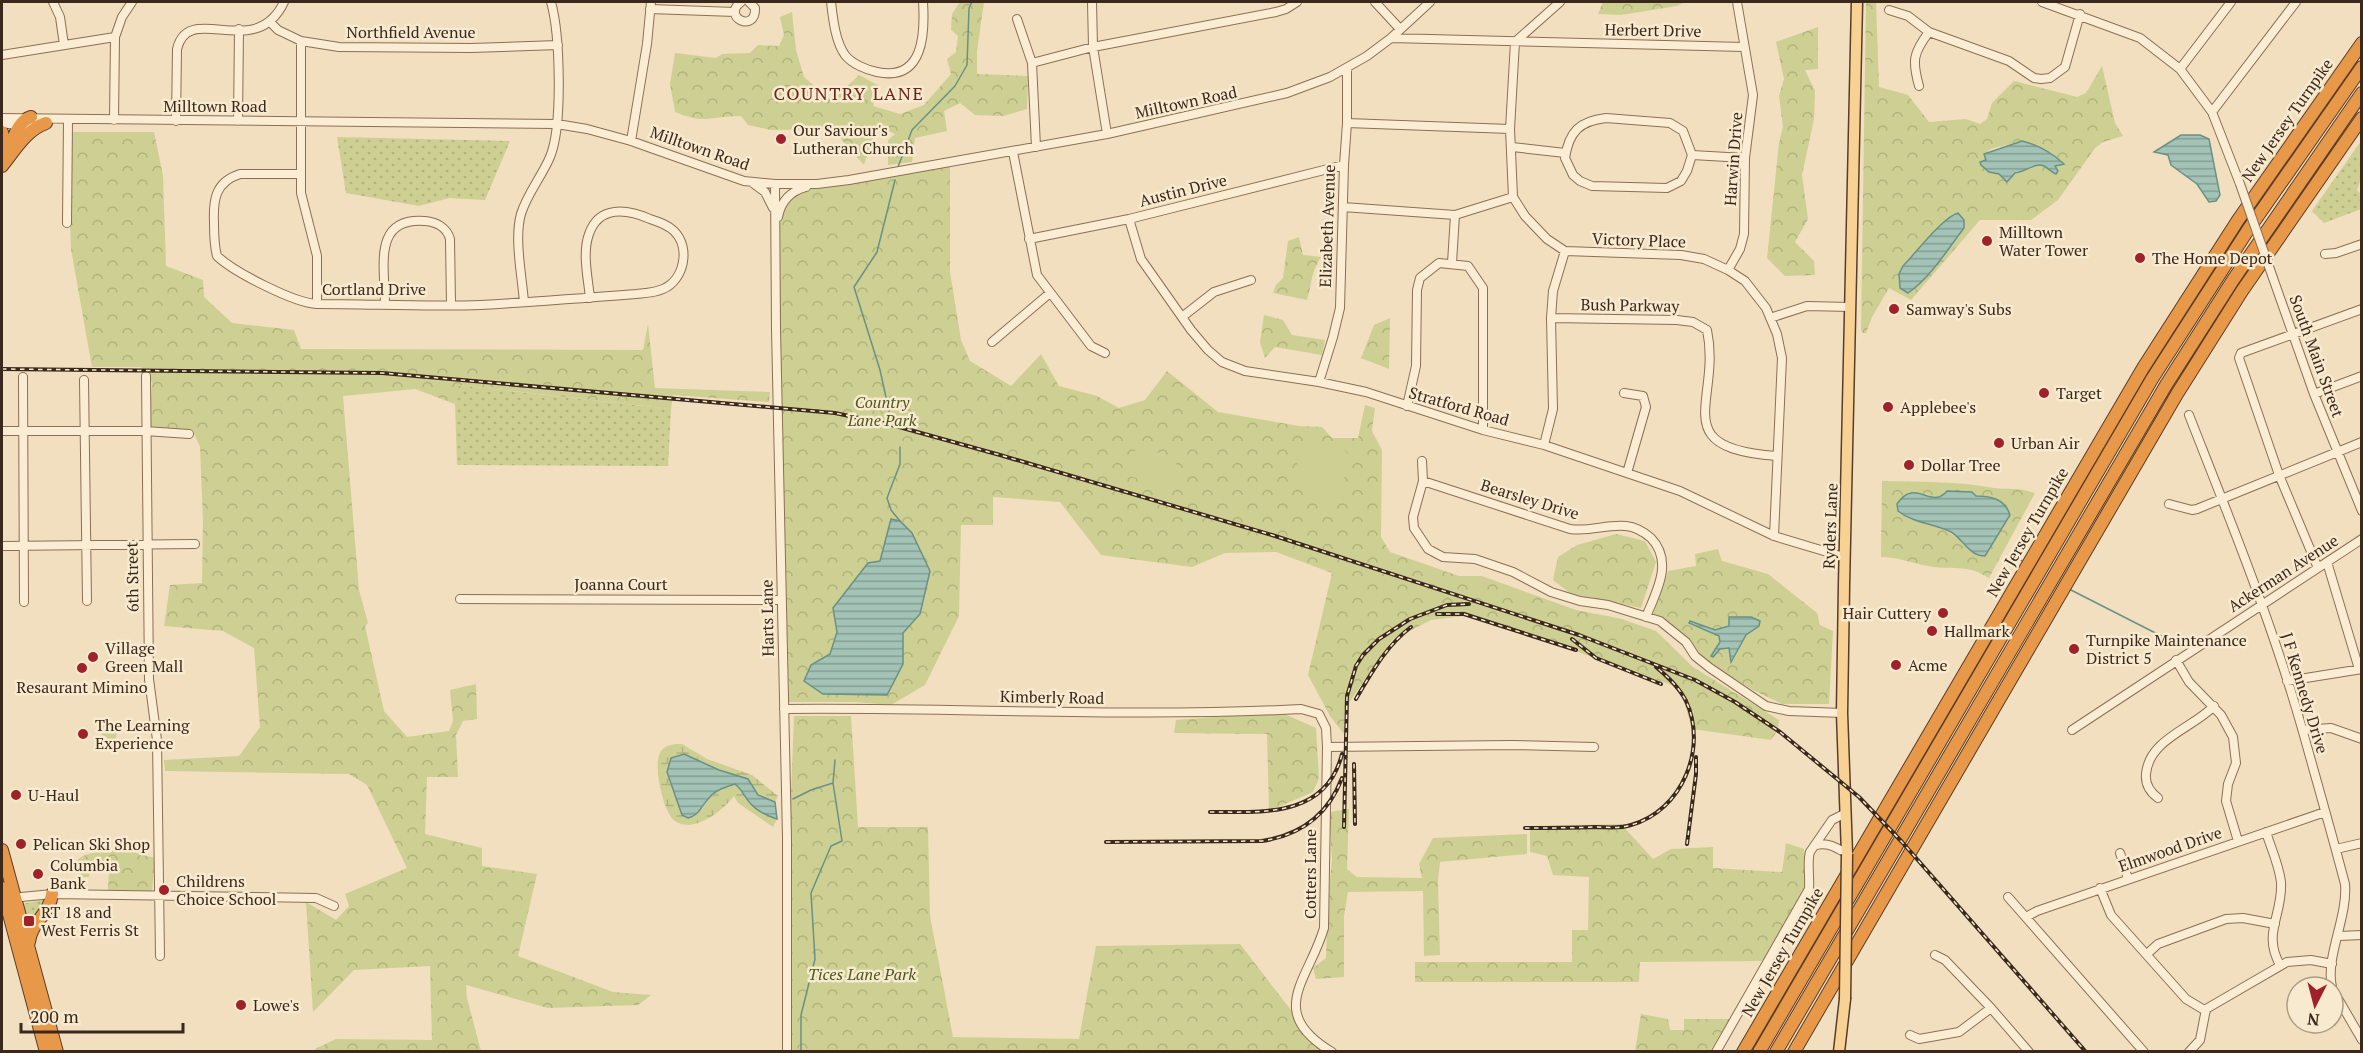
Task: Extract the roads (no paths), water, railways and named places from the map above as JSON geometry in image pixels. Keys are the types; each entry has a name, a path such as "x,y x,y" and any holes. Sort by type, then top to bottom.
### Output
{"highway":[{"name":"New Jersey Turnpike","path":"1743,1052 2026,565 2174,318 2238,220 2361,43"},
{"name":"New Jersey Turnpike","path":"1759,1052 2152,379 2248,230 2361,68"},
{"path":"1776,1052 2166,385 2238,271 2361,93"},
{"path":"2,158 20,126 31,117"},
{"path":"1794,1052 2209,342 2361,118"},
{"path":"2,166 27,134 46,123"},
{"path":"2,132 4,139 2,153"},
{"path":"2,850 6,896 46,1052"},
{"path":"29,947 33,928 49,908 52,894"},
{"path":"6,896 29,947 57,1052"}],"main road":[{"name":"Ryders Lane","path":"1839,1052 1845,999 1847,854 1842,713 1857,2"}],"street":[{"path":"53,2 60,17 64,45"},
{"path":"114,120 115,38 122,17 132,2"},
{"path":"176,121 177,49 184,33 198,24 206,23 250,29 270,22 284,2"},
{"path":"524,302 519,229 521,214 550,157 557,124 558,45 551,2"},
{"path":"741,2 736,5 735,12 740,21 751,20 756,11 754,5 749,2"},
{"path":"831,2 840,44 846,56 860,66 886,74 899,71 911,64 917,56 924,32 923,2"},
{"path":"1092,2 1093,47 1107,134"},
{"path":"1032,63 1093,47 1276,12 1297,2"},
{"path":"1376,2 1400,30"},
{"name":"Milltown Road","path":"2,118 557,124 631,141 744,181 817,184 902,172 1107,134 1279,96 1314,84 1347,68 1391,38 1430,2"},
{"path":"1544,445 1553,409 1554,368 1551,318 1553,291 1566,251 1547,239 1525,216 1513,197 1510,129 1515,42 1560,2"},
{"path":"1737,2 1744,47"},
{"path":"2042,2 2080,14 2140,38 2180,69 2212,112 2296,2"},
{"path":"2180,69 2231,2"},
{"path":"631,141 651,5 735,12"},
{"path":"1889,10 1908,16 1929,32 2009,61 2034,78 2041,79 2050,78 2065,67 2080,14"},
{"path":"1017,19 1032,63 1036,147"},
{"name":"Northfield Avenue","path":"270,22 278,30 301,41 339,47 558,45"},
{"path":"238,121 239,29"},
{"path":"1919,86 1914,69 1917,49 1929,32"},
{"path":"2,55 115,38"},
{"name":"Herbert Drive","path":"1391,38 1744,47"},
{"path":"301,41 300,174 302,200 317,256 317,304"},
{"name":"Harwin Drive","path":"1728,270 1740,249 1744,234 1745,158 1753,95 1744,47"},
{"name":"Elizabeth Avenue","path":"1319,382 1340,308 1347,68"},
{"name":"South Main Street","path":"2212,112 2240,184 2314,394 2361,509"},
{"path":"1606,118 1670,123 1683,131 1692,155 1681,181 1671,187 1600,187 1585,184 1576,178 1567,165 1565,153 1575,130 1586,123 1606,118"},
{"path":"67,223 68,120"},
{"name":"Milltown Road","path":"2,123 20,126 68,120"},
{"path":"1347,123 1510,129"},
{"path":"1512,147 1565,153"},
{"path":"1012,152 1036,276 1091,346 1105,353"},
{"path":"1692,155 1745,158"},
{"name":"Austin Drive","path":"1029,239 1129,219 1344,165"},
{"name":"Cortland Drive","path":"300,174 240,174 231,177 215,195 214,241 217,256 225,263 292,298 317,304 452,304 524,302 590,298 648,293 664,289 681,271 683,255 679,238 668,226 635,212 618,211 604,215 592,228 586,246 590,298"},
{"path":"744,181 761,188 769,197 775,211"},
{"name":"Harts Lane","path":"775,184 781,600 788,837 787,1052"},
{"path":"775,229 779,210 787,197 799,189 817,184"},
{"path":"1343,207 1455,215 1513,197"},
{"path":"1452,263 1455,215"},
{"name":"Stratford Road","path":"1129,219 1141,259 1182,317 1215,357 1232,367 1366,392 1483,430 1544,445 1680,491 1774,536 1844,557"},
{"path":"385,304 385,246 388,235 400,224 426,221 443,227 448,232 452,304"},
{"path":"2325,254 2336,254 2361,244"},
{"name":"Victory Place","path":"1566,251 1681,255 1704,259 1745,280 1756,293 1770,318 1782,358 1774,536"},
{"path":"1407,406 1416,366 1417,290 1420,278 1439,263 1467,266 1483,288 1483,430"},
{"path":"1182,317 1214,292 1251,280"},
{"path":"992,342 1050,293"},
{"path":"1770,318 1807,306 1850,307"},
{"path":"2318,568 2279,475 2240,355 2361,309"},
{"name":"Bush Parkway","path":"1551,318 1677,320 1693,322 1707,330 1709,341 1704,420 1712,436 1730,448 1749,454 1778,456"},
{"name":"6th Street","path":"146,376 149,679 157,740 160,956"},
{"path":"2314,394 2361,376"},
{"path":"22,377 24,602"},
{"path":"84,380 87,601"},
{"path":"1624,393 1643,396 1646,407 1627,473"},
{"name":"J F Kennedy Drive","path":"2189,415 2262,606 2302,730 2336,849 2346,893 2332,964 2332,975"},
{"path":"2,431 145,431 189,434"},
{"path":"2169,504 2192,510 2361,442"},
{"path":"1422,461 1423,480 1416,502 1414,528 1428,549 1443,556 1475,560 1513,572 1551,591 1580,601 1608,605 1660,621 1686,642 1695,656 1766,706 1789,711 1842,713"},
{"name":"Bearsley Drive","path":"1423,480 1570,529 1583,531 1626,526 1638,529 1650,537 1659,548 1663,563 1662,575 1646,617"},
{"name":"Ackerman Avenue","path":"2072,730 2361,539"},
{"path":"2,546 195,544"},
{"path":"2287,681 2360,669 2327,562"},
{"name":"Joanna Court","path":"460,599 781,600"},
{"path":"2176,660 2189,682 2214,706 2228,726 2236,748 2236,763 2228,784 2226,801 2238,841"},
{"path":"2158,798 2148,787 2146,778 2150,760 2156,749 2207,714 2214,706"},
{"name":"Kimberly Road","path":"784,709 876,708 1090,713 1301,709 1319,714"},
{"name":"Cotters Lane","path":"1319,714 1326,728 1327,747 1324,928 1317,950 1299,985 1295,999 1295,1011 1299,1020 1315,1040 1332,1052"},
{"path":"2302,730 2331,728 2361,739"},
{"path":"1327,747 1511,745 1594,747"},
{"name":"Elmwood Drive","path":"2026,917 2100,888 2325,812"},
{"path":"1716,1052 1809,890 1808,857 1832,820 1846,813"},
{"path":"2266,832 2281,882 2279,908 2271,945 2280,965"},
{"path":"2336,849 2361,843"},
{"path":"1816,845 1830,845 1847,854"},
{"path":"2120,853 2128,879"},
{"path":"2100,888 2111,915 2186,999 2206,1011"},
{"path":"6,896 52,894 316,898 334,906"},
{"path":"2008,897 2144,1052"},
{"path":"2147,954 2158,944 2226,919 2243,918 2274,924"},
{"path":"2338,936 2361,935"},
{"path":"1935,955 1945,960 2029,1052"},
{"path":"2189,1052 2200,1040 2206,1011 2280,965 2301,960 2332,964"},
{"path":"1910,1035 1919,1039 1959,1032 1991,1008"},
{"name":"J F Kennedy Drive","path":"2345,1012 2361,1040"}],"waterway":[{"path":"898,167 912,130 955,86 967,65 969,8 972,2"},
{"path":"889,411 880,370 854,287 877,252 895,180"},
{"path":"900,447 900,464 887,498 891,510 900,521"},
{"path":"2013,555 2022,561"},
{"path":"2069,589 2181,646"},
{"path":"833,783 835,760"},
{"path":"793,799 833,783 842,841 831,846 811,893 815,959 801,1015 801,1052"}],"railway":[{"path":"2,369 382,373 835,413 892,425 1000,455 1272,535 1579,635 1695,680 1735,702 1780,732 1859,797 1902,842 2086,1052"},
{"path":"1344,827 1347,696 1356,666 1363,655 1379,639 1410,619 1447,605 1469,604"},
{"path":"1437,614 1464,614 1576,650"},
{"path":"1356,699 1387,651 1411,627"},
{"path":"1572,639 1596,658 1661,684"},
{"path":"1525,828 1627,826 1649,818 1677,792 1692,757 1694,738 1692,719 1680,691 1656,667"},
{"path":"1210,812 1270,811 1290,807 1307,800 1322,790 1334,775 1342,754"},
{"path":"1687,844 1696,757"},
{"path":"1354,764 1355,824"},
{"path":"1106,842 1262,841 1276,838 1301,828 1321,813 1342,778"}],"place":[{"name":"Our Saviour's Lutheran Church","path":"781,139"},
{"name":"Milltown Water Tower","path":"1987,241"},
{"name":"The Home Depot","path":"2140,258"},
{"name":"Samway's Subs","path":"1894,309"},
{"name":"Target","path":"2044,393"},
{"name":"Applebee's","path":"1888,407"},
{"name":"Urban Air","path":"1999,443"},
{"name":"Dollar Tree","path":"1909,465"},
{"name":"Hair Cuttery","path":"1943,613"},
{"name":"Hallmark","path":"1932,631"},
{"name":"Turnpike Maintenance District 5","path":"2074,649"},
{"name":"Village Green Mall","path":"93,657"},
{"name":"Acme","path":"1896,665"},
{"name":"Resaurant Mimino","path":"82,668"},
{"name":"The Learning Experience","path":"83,734"},
{"name":"U-Haul","path":"16,795"},
{"name":"Pelican Ski Shop","path":"21,844"},
{"name":"Columbia Bank","path":"38,874"},
{"name":"Childrens Choice School","path":"164,890"},
{"name":"RT 18 and West Ferris St","path":"29,921"},
{"name":"Lowe's","path":"241,1005"}],"district":[{"name":"COUNTRY LANE","path":"849,93"}],"park label":[{"name":"Country Lane Park","path":"882,411"},
{"name":"Tices Lane Park","path":"862,974"}]}
